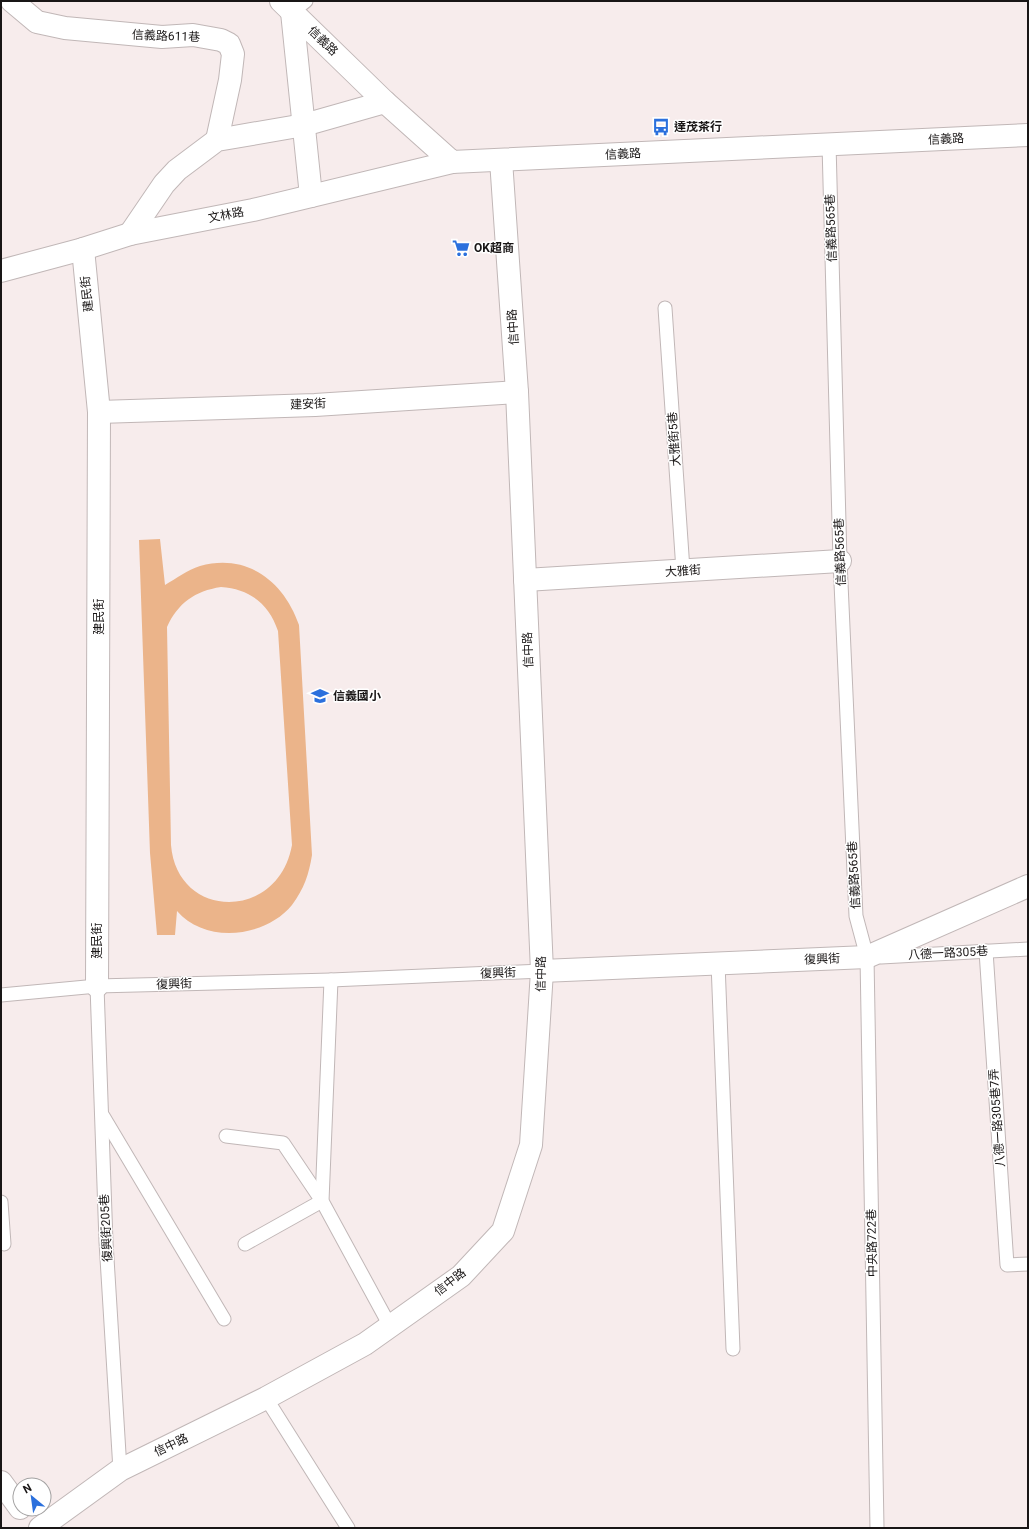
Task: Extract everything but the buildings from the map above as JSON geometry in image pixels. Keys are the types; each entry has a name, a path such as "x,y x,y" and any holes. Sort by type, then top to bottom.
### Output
{"street":[{"name":"信義路611巷","path":"12,1 37,22 65,28 162,37 193,35 221,40 229,44 233,54 217,140"},
{"path":"293,5 311,196"},
{"name":"信義路","path":"293,5 385,102 452,162 1028,135"},
{"path":"130,234 164,184 177,170 217,140 304,125 385,102"},
{"name":"信中路","path":"40,1528 120,1470 266,1398 365,1344 461,1276 503,1231 531,1145 542,971 517,392 501,160"},
{"name":"文林路","path":"1,271 83,249 130,234 253,210 452,162"},
{"name":"建民街","path":"83,249 99,412 97,986"},
{"name":"建安街","path":"99,412 315,404 517,392"},
{"name":"大雅街","path":"525,580 840,561"},
{"name":"復興街","path":"542,971 867,957 1028,886"},
{"path":"1,1482 12,1498"},
{"path":"26,1517 34,1528"}],"lane":[{"name":"信義路565巷","path":"829,144 840,561 856,916 867,957"},
{"name":"大雅街5巷","path":"666,308 683,570"},
{"name":"八德一路305巷","path":"867,957 1028,949"},
{"name":"八德一路305巷7弄","path":"986,951 1007,1265 1028,1264"},
{"name":"中央路722巷","path":"867,957 878,1528"},
{"path":"718,963 733,1349"},
{"name":"復興街","path":"1,995 97,986 331,980 542,971"},
{"path":"322,1201 331,980"},
{"name":"復興街205巷","path":"97,986 106,1242 120,1470"},
{"path":"102,1114 224,1319"},
{"path":"226,1136 283,1143 322,1201 390,1326"},
{"path":"245,1244 322,1201"},
{"path":"1,1202 4,1244"},
{"path":"266,1398 348,1528"}],"shaded area":[{"path":"160,539 165,585 195,568 217,563 234,564 262,574 274,584 284,596 299,625 312,855 305,881 300,893 292,905 280,916 267,924 251,930 235,933 203,929 189,922 177,911 175,935 157,935 150,853 139,540","holes":["221,587 231,588 249,595 264,606 274,621 278,631 292,845 283,870 268,888 249,899 228,902 208,898 190,887 177,870 171,845 167,627 176,611 195,595"]}],"place":[{"name":"達茂茶行","path":"661,127"},
{"name":"OK超商","path":"461,248"},
{"name":"信義國小","path":"320,696"}]}
